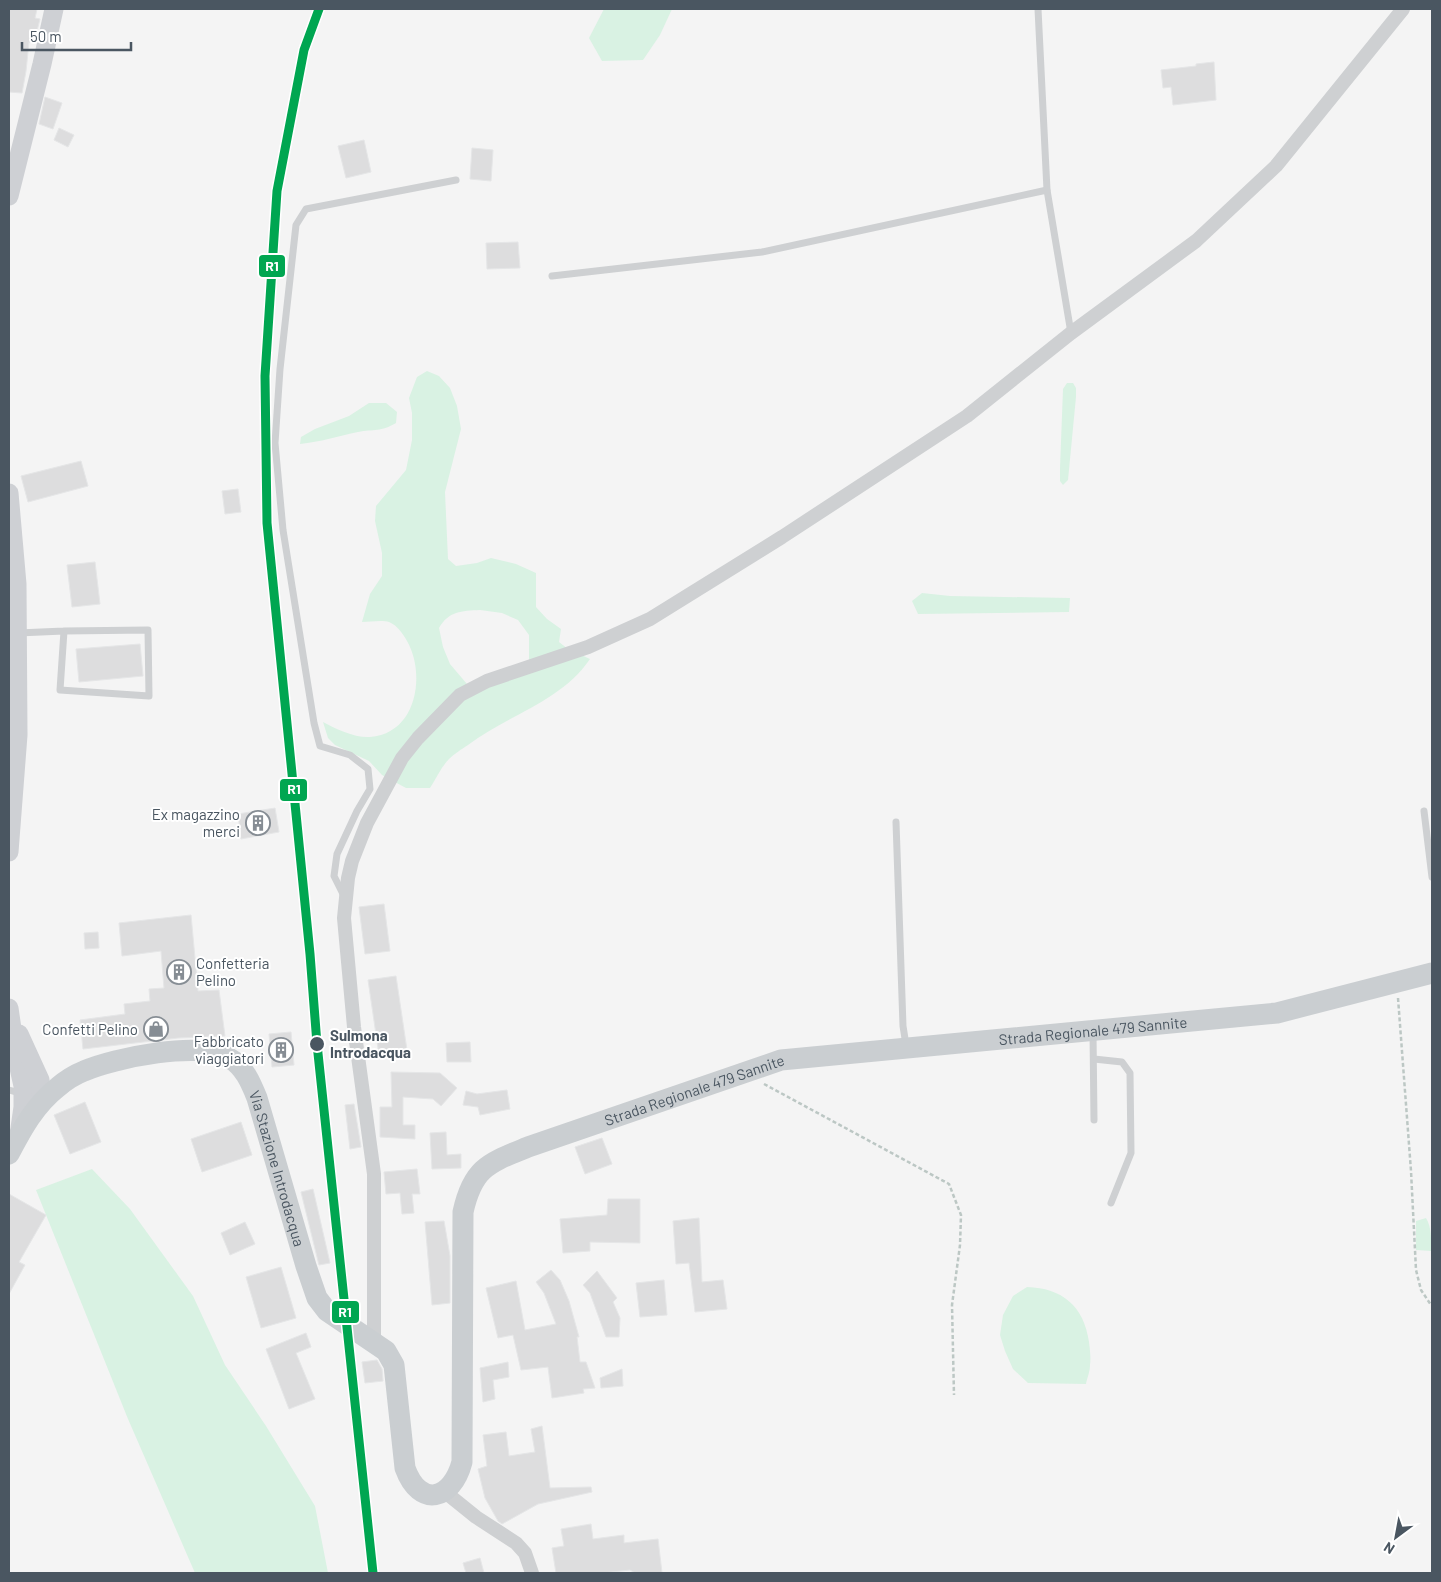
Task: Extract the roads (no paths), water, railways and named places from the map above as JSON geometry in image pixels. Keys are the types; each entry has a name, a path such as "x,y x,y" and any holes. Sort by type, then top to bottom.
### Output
{"main road":[{"path":"9,196 54,9"},
{"path":"9,494 17,584 18,735 9,852"},
{"name":"Strada Regionale 479 Sannite","path":"445,1492 459,1473 462,1462 463,1212 467,1194 475,1177 495,1160 781,1060 1278,1013 1432,973"},
{"path":"9,1007 40,1080 25,1095"},
{"path":"9,1007 15,1050 21,1074 29,1091 25,1095"},
{"name":"Via Stazione Introdacqua","path":"14,1145 25,1095 67,1080 83,1071 107,1063 146,1055 182,1051 211,1052 234,1061 246,1075 256,1098 317,1298 327,1311 374,1342"},
{"path":"28,1052 44,1068 67,1080"},
{"path":"374,1342 386,1352 394,1365 405,1468 409,1478 424,1493 434,1495 445,1492"}],"street":[{"path":"374,1342 374,1174 354,1027 344,918 345,898 352,860 367,823 402,758 418,738 460,695 487,681 609,639 667,610 966,416 1071,333 1196,241 1276,166 1404,9"},
{"path":"445,1492 476,1517 516,1543 525,1553 532,1573"}],"lane":[{"path":"1038,9 1047,190 1071,333"},
{"path":"345,898 334,876 337,854 357,811 370,789 368,769 350,755 320,746 314,723 283,530 276,443 280,369 296,225 306,209 456,180"},
{"path":"552,276 762,252 1047,190"},
{"path":"17,633 64,631 148,630 149,696 60,690 64,631"},
{"path":"1424,811 1432,877"},
{"path":"896,822 903,1026 906,1048"},
{"path":"1093,1030 1094,1120"},
{"path":"1094,1059 1122,1062 1130,1073 1131,1153 1110,1203"}],"place":[{"name":"Ex magazzino merci","path":"258,823"},
{"name":"Confetteria Pelino","path":"179,972"},
{"name":"Confetti Pelino","path":"156,1029"},
{"name":"Sulmona Introdacqua","path":"317,1044"},
{"name":"Fabbricato viaggiatori","path":"281,1050"}]}
